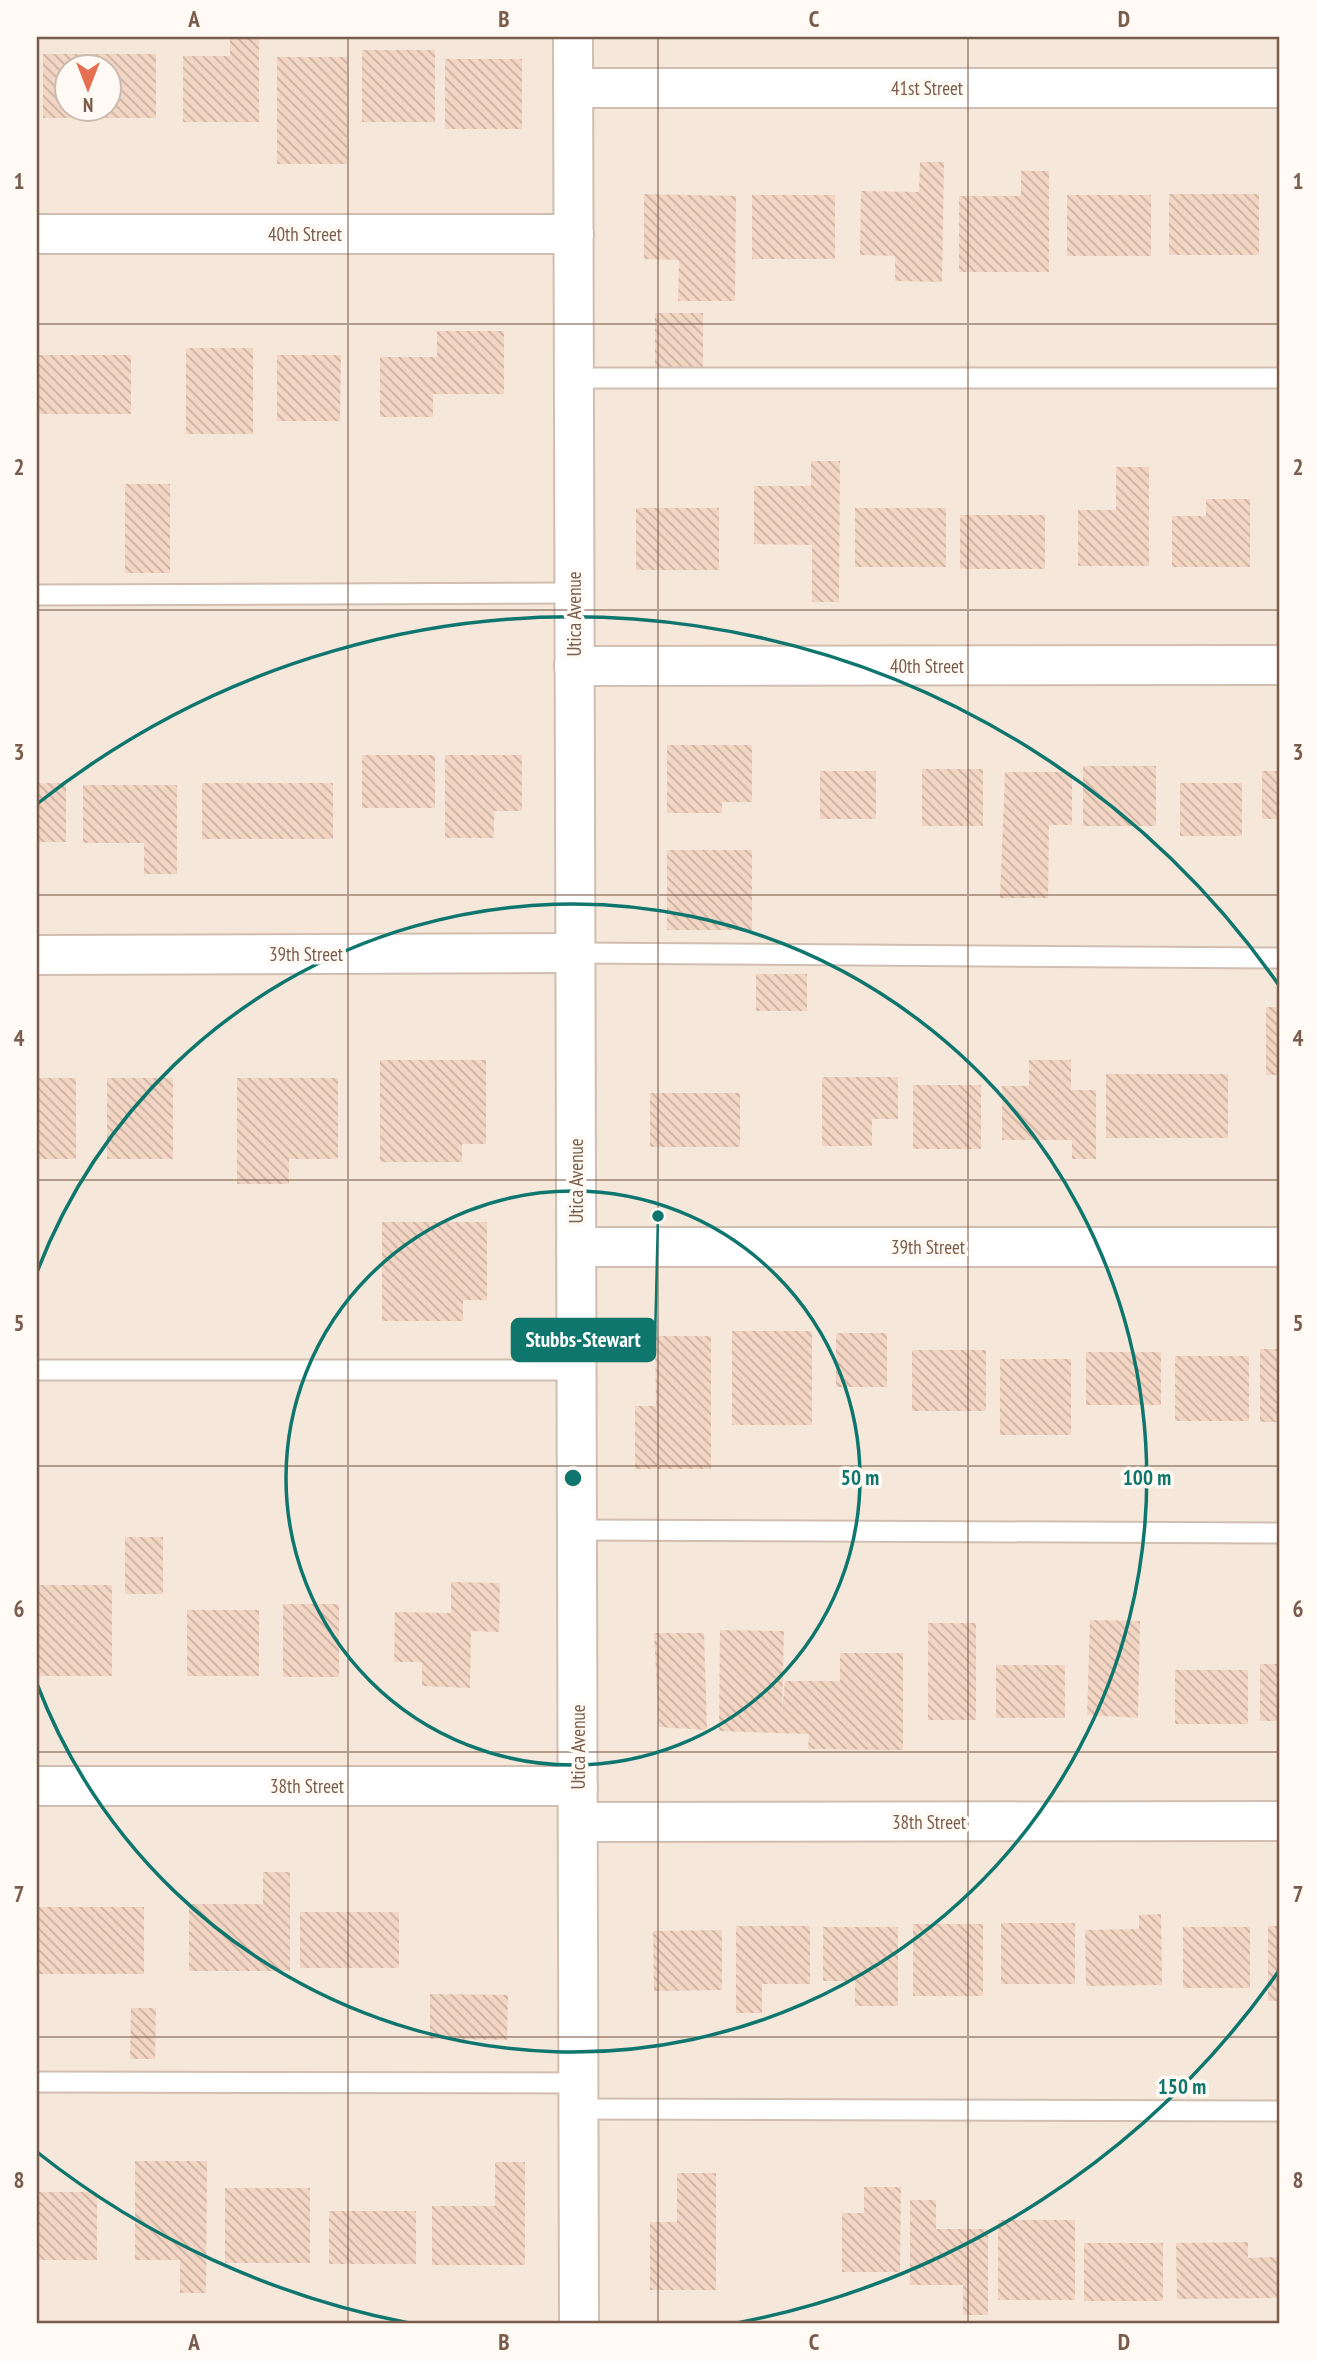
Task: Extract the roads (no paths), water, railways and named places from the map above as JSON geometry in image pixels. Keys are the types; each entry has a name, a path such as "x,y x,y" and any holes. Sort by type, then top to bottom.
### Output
{"street":[{"name":"Utica Avenue","path":"573,37 579,2324"},
{"name":"41st Street","path":"573,88 1280,88"},
{"name":"40th Street","path":"37,234 574,234"},
{"name":"40th Street","path":"574,666 1280,665"},
{"name":"39th Street","path":"37,955 575,953"},
{"name":"39th Street","path":"576,1247 1280,1247"},
{"name":"38th Street","path":"37,1786 578,1804 1280,1821"}],"lane":[{"path":"574,378 1280,378"},
{"path":"37,595 574,593"},
{"path":"575,953 1280,958"},
{"path":"37,1370 577,1370"},
{"path":"577,1531 1280,1533"},
{"path":"37,2082 1280,2111"}],"place":[{"name":"Stubbs-Stewart","path":"658,1216"}]}
